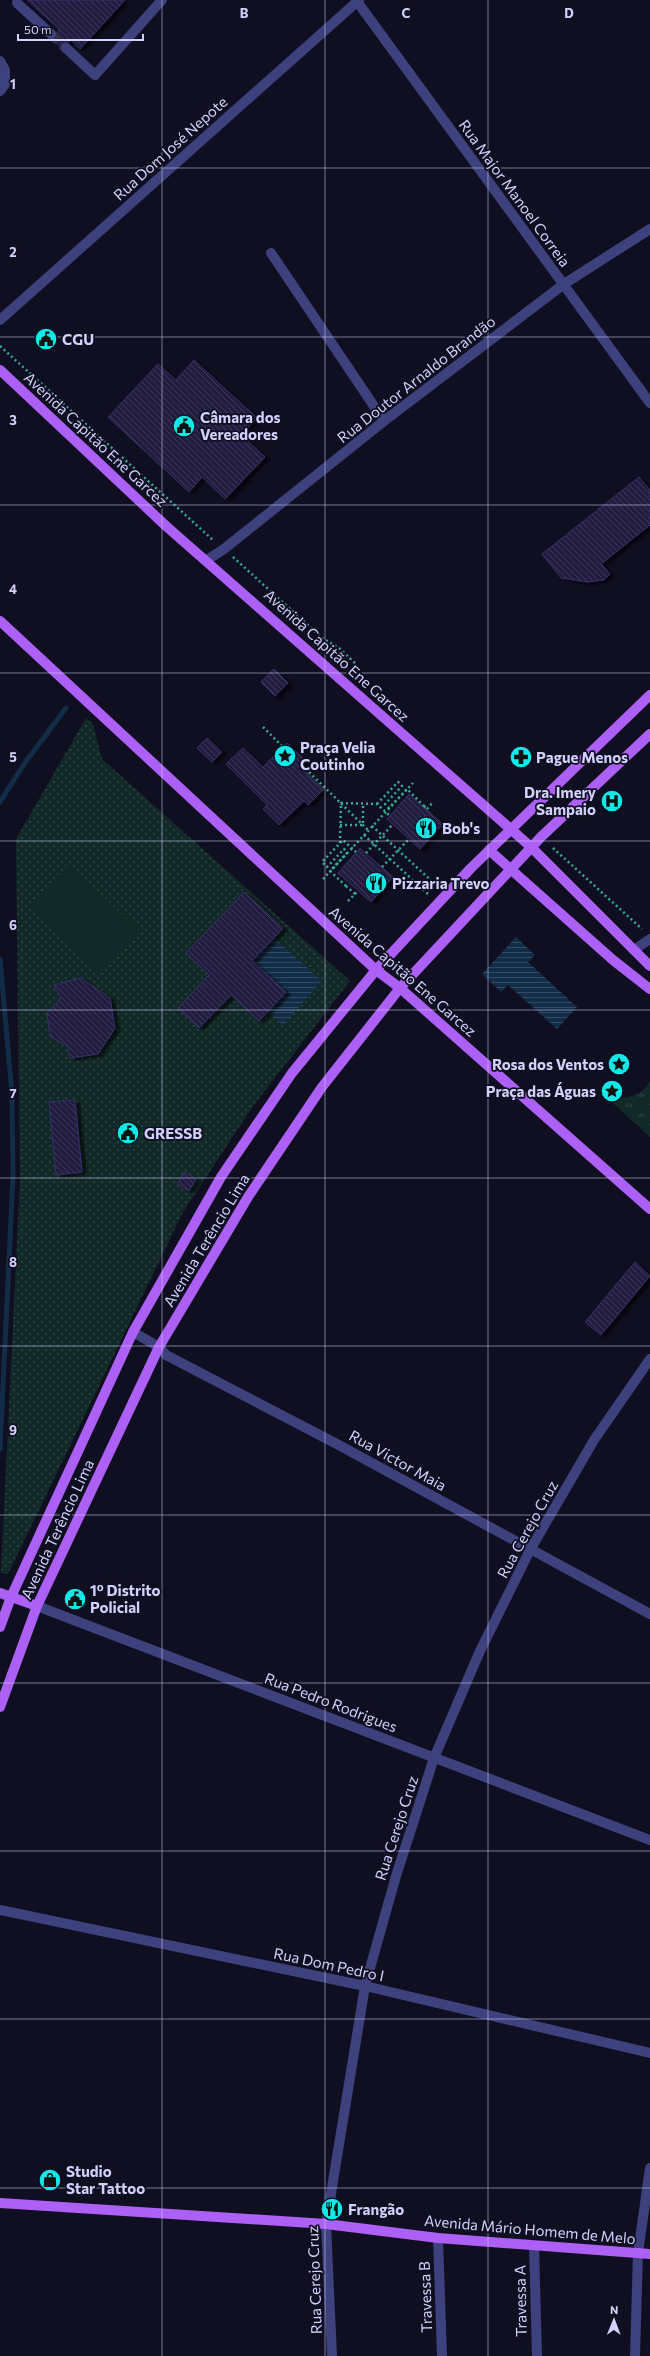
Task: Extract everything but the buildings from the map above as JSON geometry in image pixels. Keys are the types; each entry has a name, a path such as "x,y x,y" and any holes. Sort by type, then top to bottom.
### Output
{"main road":[{"name":"Avenida Capitão Ene Garcez","path":"0,370 166,526 531,847 650,966"},
{"name":"Avenida Capitão Ene Garcez","path":"0,621 376,970 400,988 650,1209"},
{"name":"Avenida Terêncio Lima","path":"0,1627 6,1595 133,1332 221,1177 292,1073 376,970 489,850 510,828 650,695"},
{"name":"Avenida Terêncio Lima","path":"0,1707 37,1606 159,1347 248,1197 322,1087 400,988 531,847 650,734"},
{"path":"489,850 613,960 650,989"},
{"name":"Rua Pedro Rodrigues","path":"6,1595 37,1606"},
{"name":"Avenida Mário Homem de Melo","path":"0,2203 326,2224 438,2238 650,2254"}],"street":[{"path":"66,48 95,75 162,0"},
{"name":"Rua Major Manoel Correia","path":"358,1 650,403"},
{"name":"Rua Dom José Nepote","path":"0,320 358,1"},
{"path":"17,2 51,34"},
{"path":"0,61 5,70 5,84 0,91"},
{"name":"Rua Doutor Arnaldo Brandão","path":"206,560 224,549 384,421 564,284 650,229"},
{"path":"272,253 384,421"},
{"path":"634,950 647,935"},
{"name":"Rua Victor Maia","path":"133,1332 159,1347 166,1355 335,1443 650,1614"},
{"name":"Rua Cerejo Cruz","path":"332,2356 326,2224 366,1986 396,1876 434,1758 480,1651 530,1550 594,1440 650,1359"},
{"name":"Rua Pedro Rodrigues","path":"37,1606 650,1840"},
{"name":"Rua Dom Pedro I","path":"0,1910 366,1986 650,2053"},
{"path":"634,2356 638,2253 650,2168"},
{"name":"Travessa B","path":"438,2238 442,2356"},
{"name":"Travessa A","path":"534,2246 537,2356"}],"path":[{"path":"0,346 322,638 340,648 356,664 362,680 368,685"},
{"path":"263,727 283,747"},
{"path":"302,765 368,830"},
{"path":"377,804 398,782 402,786 385,804 389,808 407,789 427,809 433,802"},
{"path":"323,879 413,783"},
{"path":"340,843 341,803 377,804 390,816"},
{"path":"340,825 363,825 363,804"},
{"path":"366,853 393,824"},
{"path":"372,826 436,885"},
{"path":"364,835 428,894"},
{"path":"541,837 647,935"},
{"path":"382,867 408,839"},
{"path":"355,894 330,871 347,853 344,849 327,867 322,862 343,840 356,852"},
{"path":"348,901 358,891"}],"green space":[{"name":"GRESSB","path":"86,718 93,724 102,759 350,981 253,1106 183,1212 8,1574 1,1573 20,1181 16,839"},
{"path":"69,863 141,932 100,975 28,907"},
{"path":"650,1081 650,1137 603,1094 623,1098 630,1097 641,1092"}],"water":[{"path":"516,937 535,955 528,962 577,1007 557,1029 508,985 501,992 482,974"},
{"path":"274,938 322,981 283,1025 268,1011 252,961"}],"waterway":[{"path":"0,802 24,764 66,708"},
{"path":"0,959 12,1094 13,1176 0,1449"}],"tunnel":[{"path":"51,34 66,48"}],"place":[{"name":"CGU","path":"46,339"},
{"name":"Câmara dos Vereadores","path":"184,426"},
{"name":"Praça Velia Coutinho","path":"285,756"},
{"name":"Pague Menos","path":"521,757"},
{"name":"Dra. Imery Sampaio","path":"612,801"},
{"name":"Bob's","path":"426,828"},
{"name":"Pizzaria Trevo","path":"376,883"},
{"name":"Rosa dos Ventos","path":"619,1064"},
{"name":"Praça das Águas","path":"612,1091"},
{"name":"GRESSB","path":"128,1133"},
{"name":"1º Distrito Policial","path":"75,1599"},
{"name":"Studio Star Tattoo","path":"50,2180"},
{"name":"Frangão","path":"332,2209"}]}
